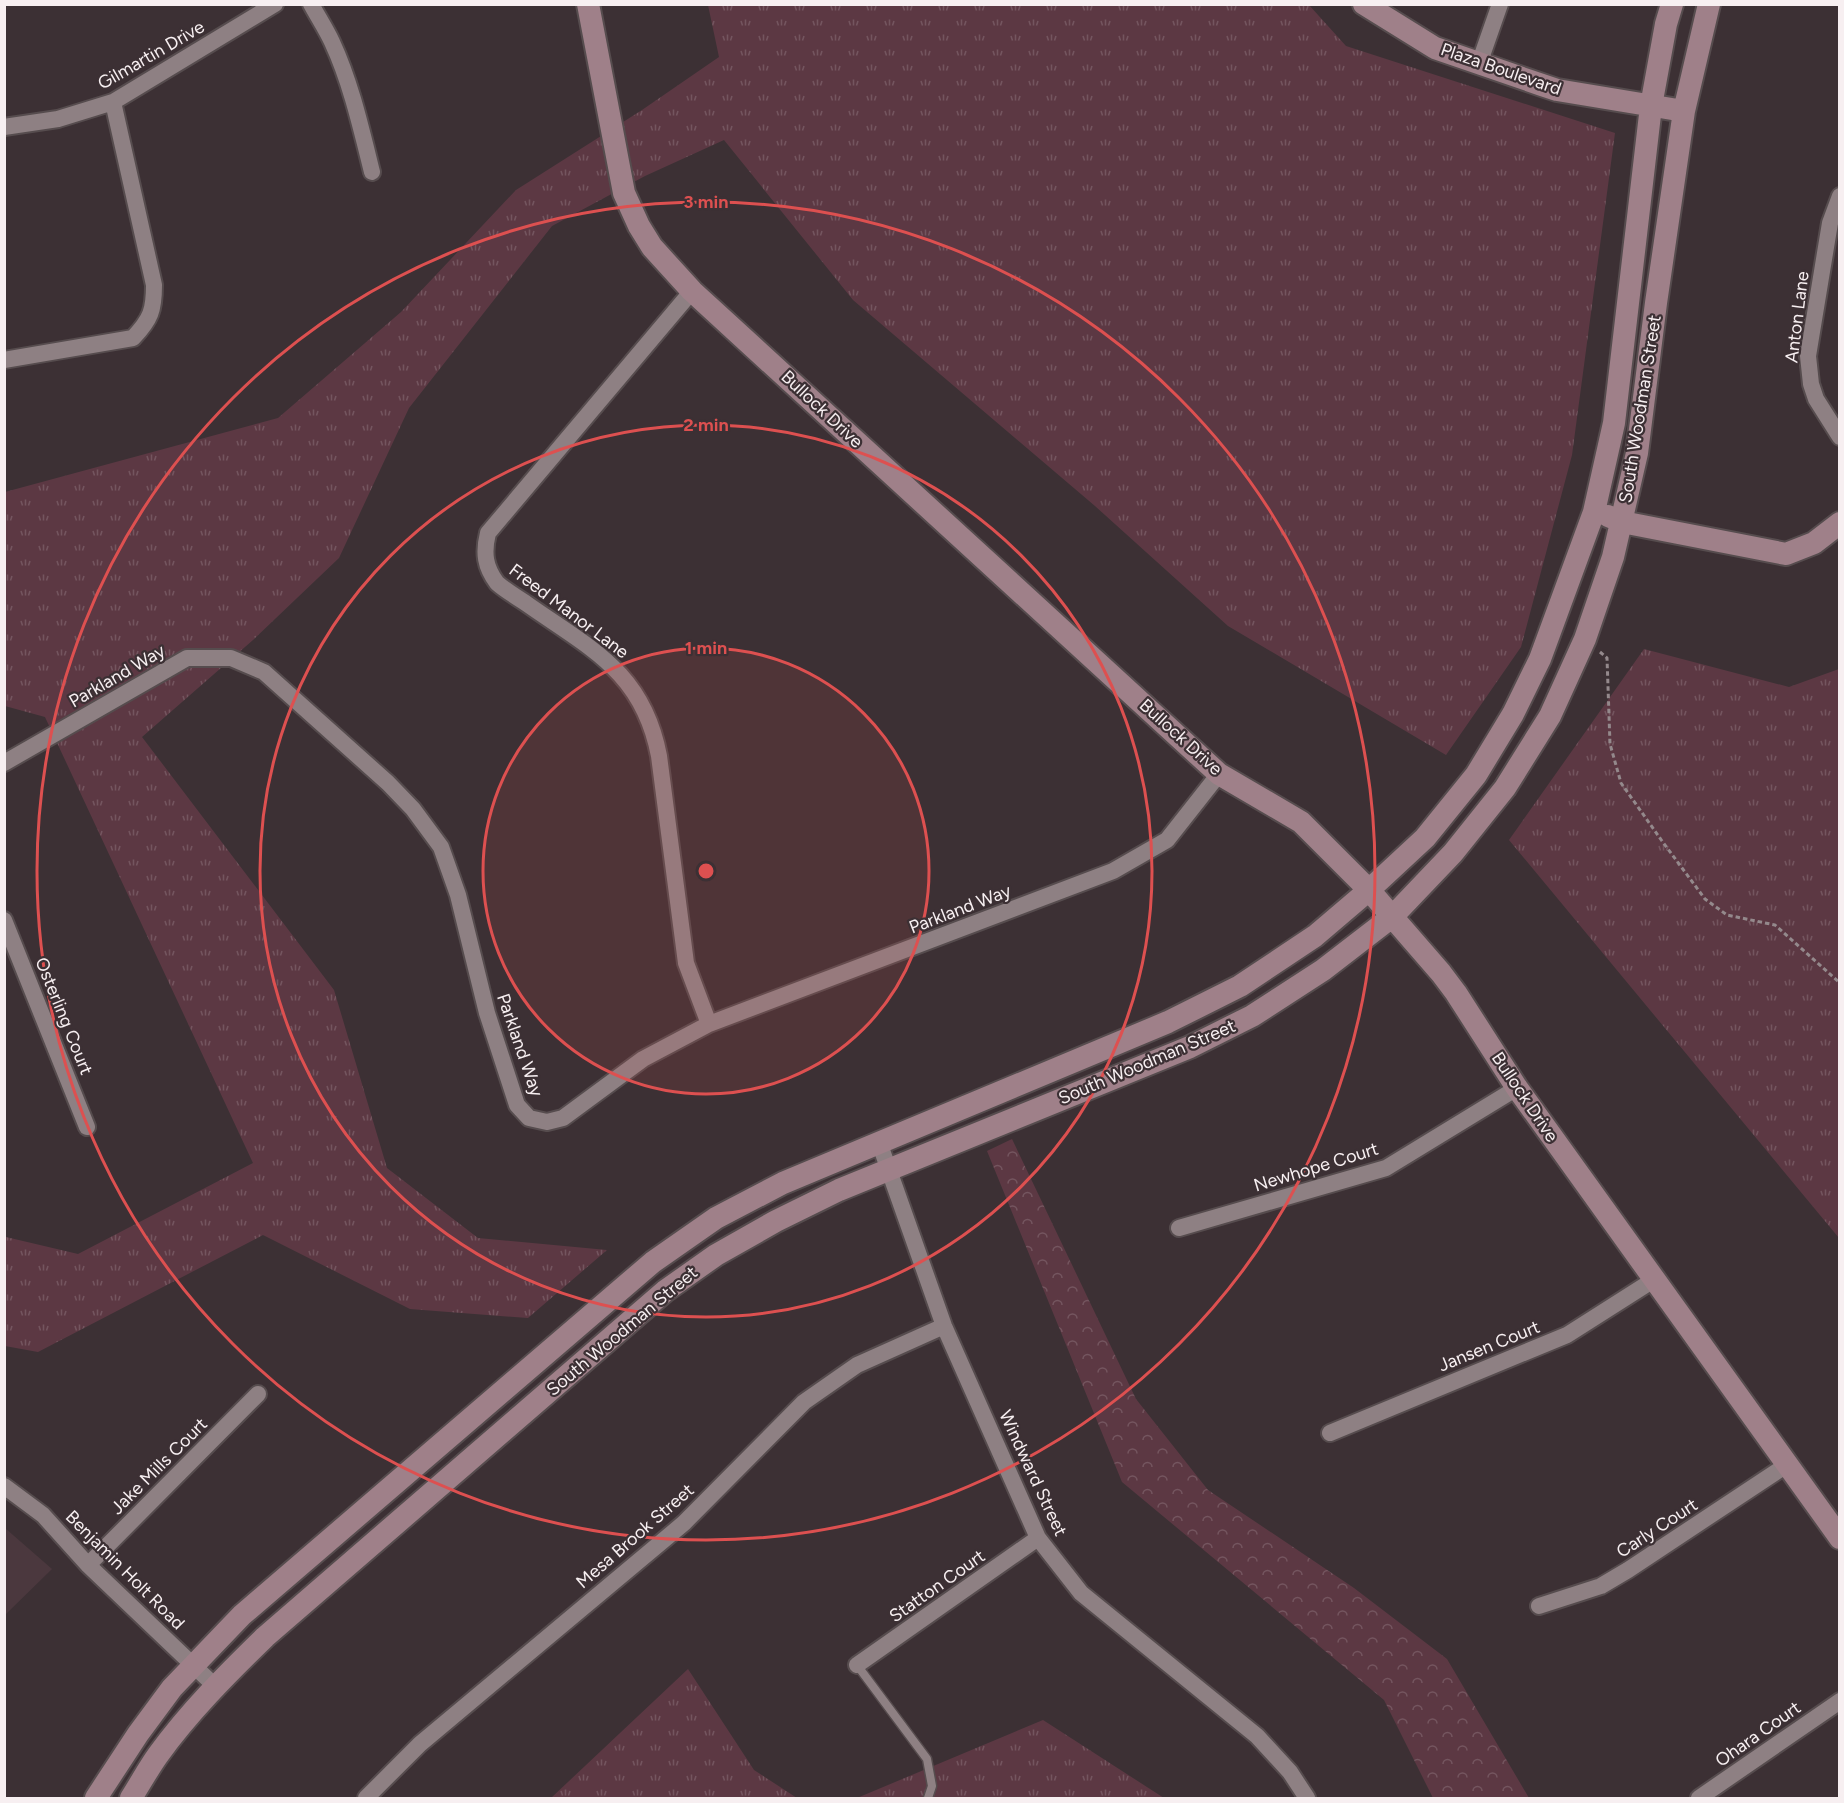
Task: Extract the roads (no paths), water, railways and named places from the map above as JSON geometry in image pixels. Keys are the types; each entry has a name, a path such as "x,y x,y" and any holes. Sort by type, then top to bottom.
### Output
{"main road":[{"name":"Bullock Drive","path":"588,4 624,193 639,226 652,247 692,291 1219,774 1301,822 1393,916 1456,993 1517,1088 1839,1538"},
{"name":"Plaza Boulevard","path":"1364,4 1436,48 1479,64 1557,90 1684,111"},
{"name":"South Woodman Street","path":"96,1798 171,1688 242,1615 653,1262 716,1218 783,1183 1168,1022 1240,986 1315,936 1425,838 1476,775 1513,714 1540,659 1594,512 1614,423 1618,394 1650,105 1672,4"},
{"name":"South Woodman Street","path":"131,1798 158,1755 215,1686 265,1637 664,1292 716,1255 776,1221 839,1190 1190,1047 1252,1016 1323,970 1393,916 1453,853 1505,788 1550,716 1585,639 1613,557 1637,453 1684,111 1709,4"},
{"path":"1594,512 1622,522 1786,554 1814,543 1839,523"}],"street":[{"name":"Gilmartin Drive","path":"4,127 58,119 113,102 275,4"},
{"path":"311,4 341,64 359,118 372,172"},
{"path":"1479,64 1500,4"},
{"path":"4,360 134,338 145,326 154,308 154,285 113,102"},
{"name":"Anton Lane","path":"1839,196 1830,223 1808,356 1811,384 1816,399 1839,437"},
{"name":"Freed Manor Lane","path":"692,291 488,533 484,554 490,574 497,583 603,656 626,680 644,707 656,739 659,756 686,963 709,1024"},
{"name":"Parkland Way","path":"4,763 186,658 231,658 264,672 388,783 413,809 441,847 458,896 487,1013 517,1105 529,1118 547,1122 563,1118 643,1059 709,1024 1113,872 1167,840 1219,774"},
{"name":"Osterling Court","path":"4,920 87,1127"},
{"name":"Newhope Court","path":"1179,1228 1386,1168 1517,1088"},
{"name":"Windward Street","path":"879,1142 944,1326 1038,1538 1081,1593 1257,1736 1290,1772 1307,1798"},
{"name":"Jansen Court","path":"1329,1433 1567,1335 1655,1279"},
{"name":"Mesa Brook Street","path":"366,1798 420,1744 684,1522 804,1402 857,1365 944,1326"},
{"name":"Jake Mills Court","path":"88,1565 258,1394"},
{"name":"Carly Court","path":"1539,1606 1601,1586 1629,1570 1788,1464"},
{"name":"Benjamin Holt Road","path":"4,1486 43,1515 88,1565 215,1686"},
{"name":"Statton Court","path":"857,1665 1038,1538"},
{"name":"Ohara Court","path":"1699,1798 1839,1701"}],"lane":[{"path":"857,1665 927,1759 932,1786 927,1798"}]}
